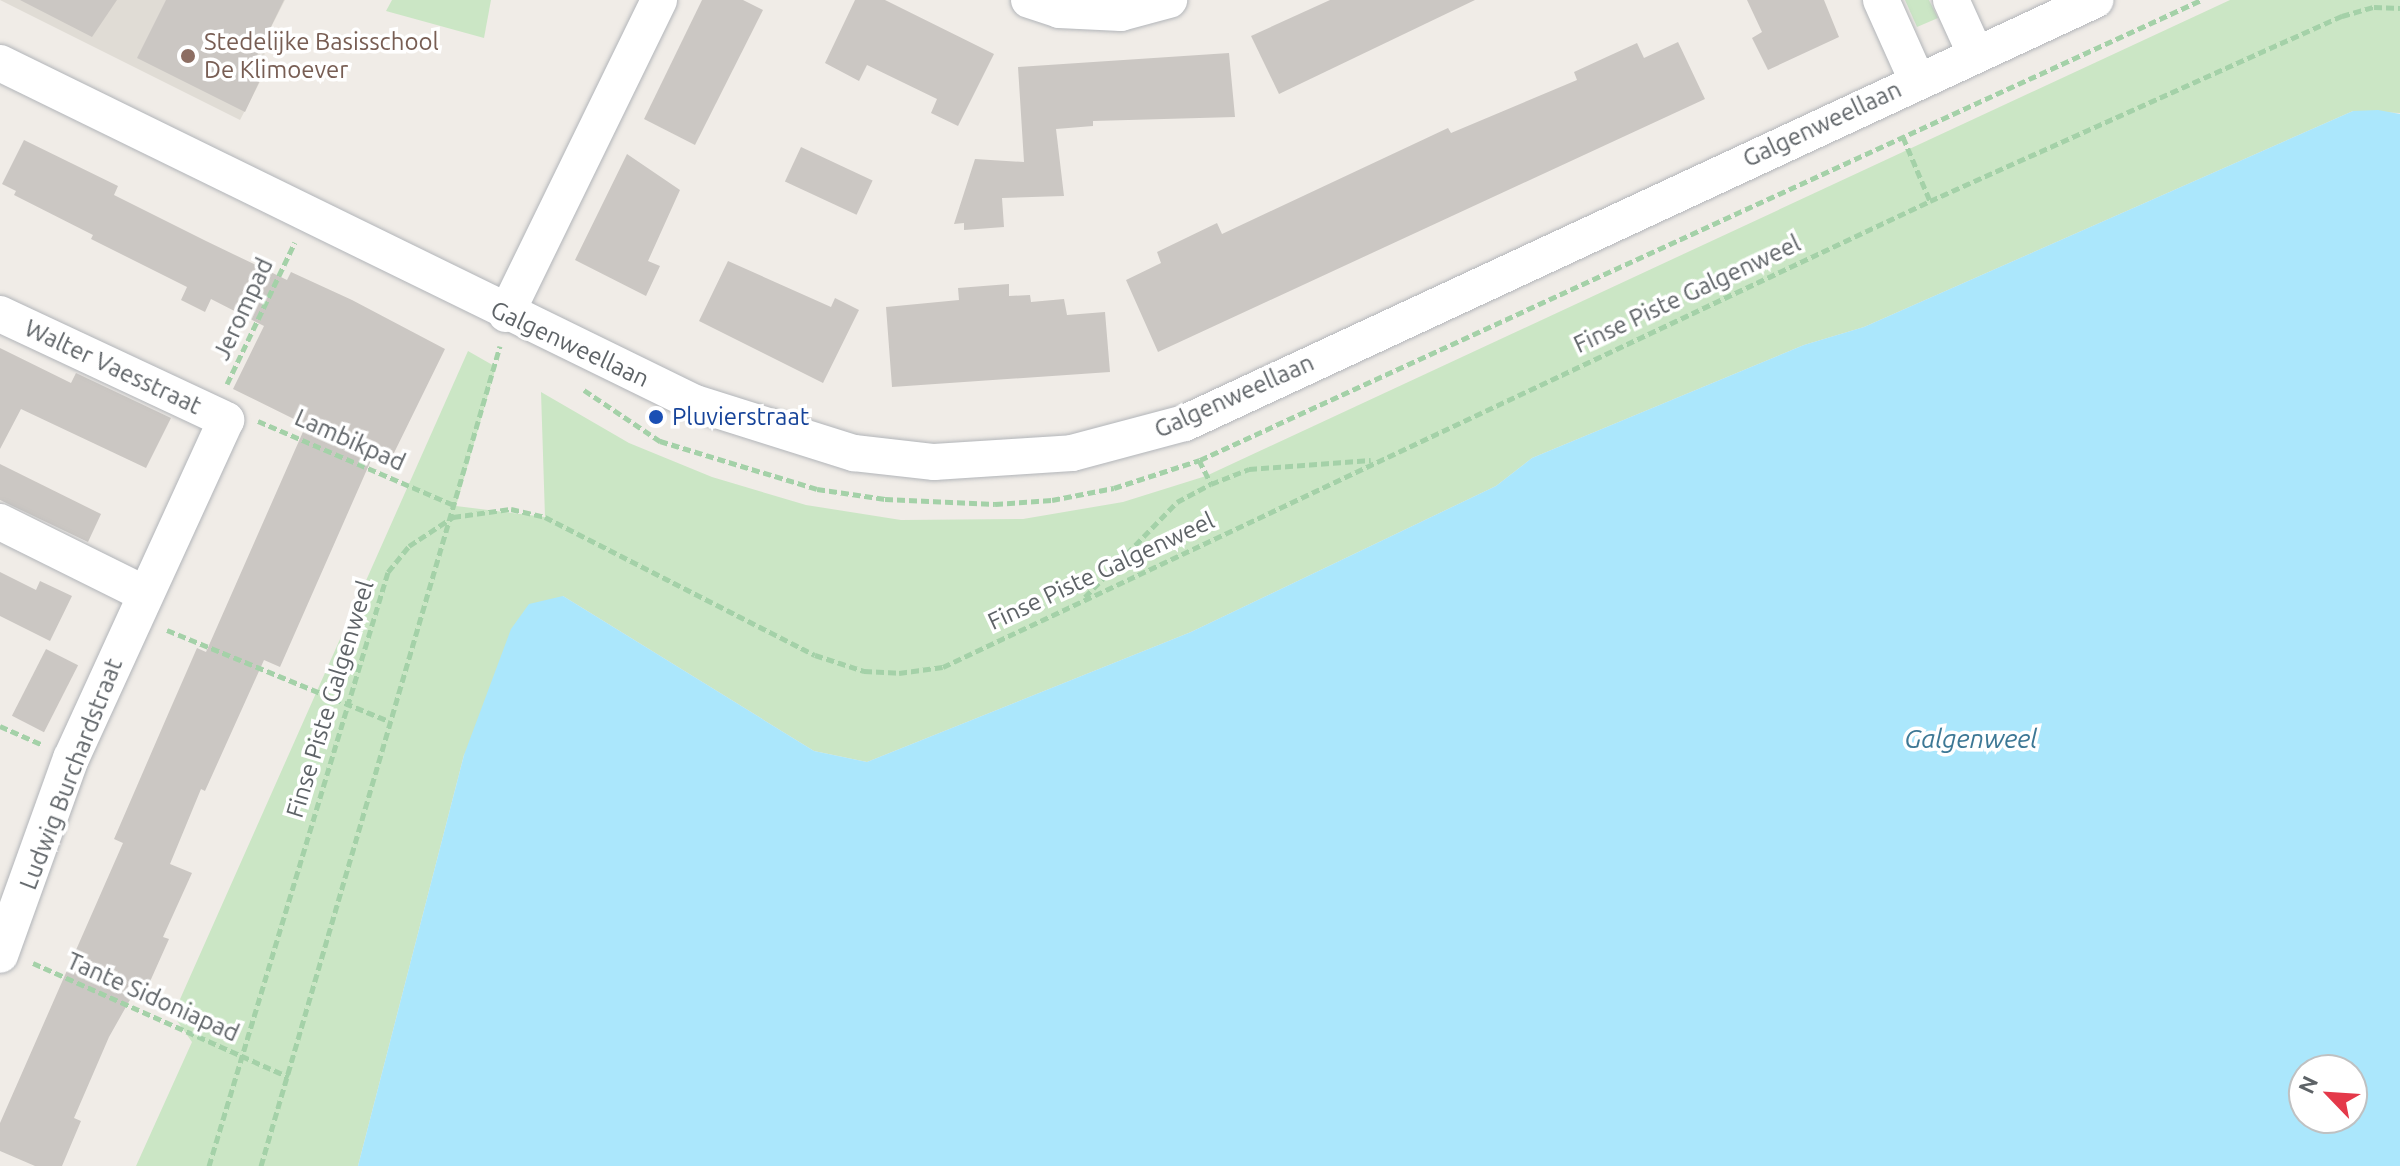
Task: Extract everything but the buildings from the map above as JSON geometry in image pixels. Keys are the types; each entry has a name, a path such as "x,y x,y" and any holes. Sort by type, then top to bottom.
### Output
{"street":[{"path":"506,314 659,0"},
{"path":"1029,0 1059,10 1121,13 1169,0"},
{"path":"1881,0 1917,80"},
{"path":"1951,0 1976,55"},
{"name":"Galgenweellaan","path":"4,74 695,403 854,453 934,462 1045,455 1185,423 1917,80 2095,0"},
{"name":"Walter Vaesstraat","path":"0,314 226,420"},
{"name":"Ludwig Burchardstraat","path":"1,952 71,758 138,604 226,420"},
{"path":"0,522 138,604"}],"path":[{"name":"Finse Piste Galgenweel","path":"209,1166 388,572 409,546 453,517 511,509 545,517 815,655 864,671 899,673 943,667 1930,201 2342,16 2374,7 2400,8"},
{"path":"1903,137 1930,201"},
{"name":"Jerompad","path":"226,420 222,393 307,216"},
{"path":"261,1166 389,721 453,517 496,367 506,314"},
{"name":"Lambikpad","path":"226,420 263,422 456,506"},
{"path":"1185,423 1211,484"},
{"path":"1082,600 1177,502 1211,484 1249,469 1376,460"},
{"path":"138,604 389,721"},
{"path":"0,726 71,758"},
{"name":"Tante Sidoniapad","path":"1,952 289,1077"}],"shaded area":[{"name":"Stedelijke Basisschool De Klimoever","path":"0,0 285,0 265,39 264,74 240,120"}],"green space":[{"path":"392,0 491,0 484,38 386,11"},
{"path":"1905,0 1929,0 1938,18 1917,27"},
{"path":"2230,0 2400,0 2400,113 2353,111 1864,327 1804,345 1532,458 1496,486 1191,632 867,762 814,751 563,596 464,755 358,1166 136,1166 192,1042 173,1015 468,351 496,367 456,506 545,517 541,392 629,443 712,477 806,505 901,520 1023,519 1123,502 1206,476"}],"water":[{"name":"Galgenweel","path":"2378,110 2400,114 2400,1166 358,1166 464,755 511,629 529,604 563,596 814,751 867,762 1191,632 1496,486 1532,458 1804,345 1864,327 2353,111"}],"place":[{"name":"Stedelijke Basisschool De Klimoever","path":"188,56"},
{"name":"Pluvierstraat","path":"656,417"}]}
